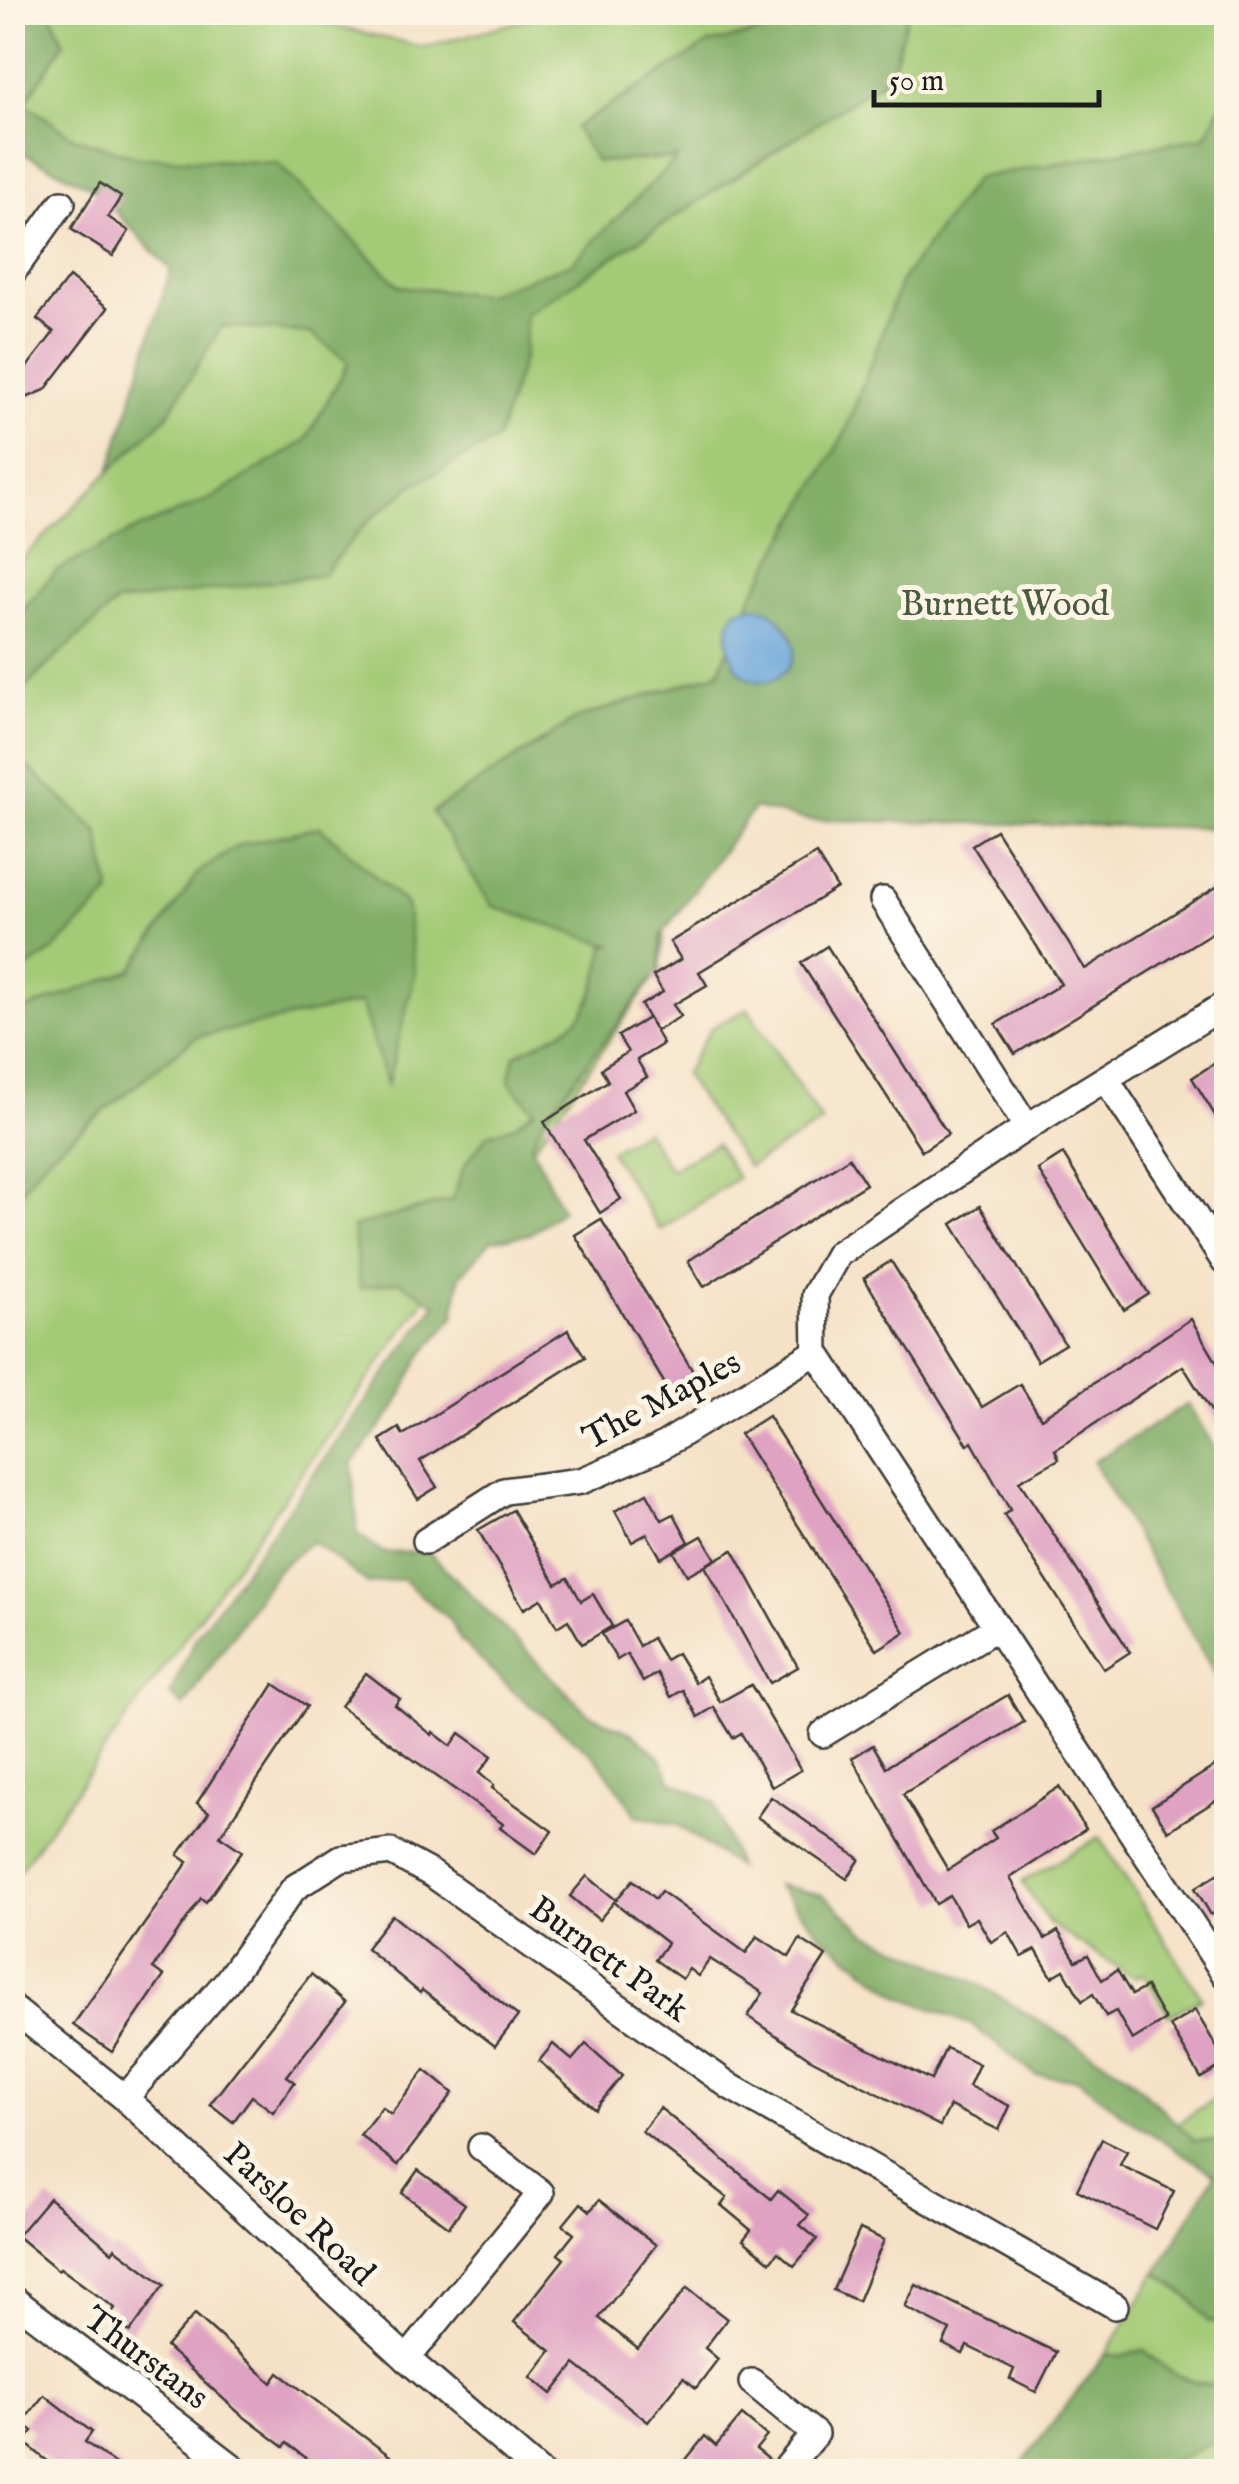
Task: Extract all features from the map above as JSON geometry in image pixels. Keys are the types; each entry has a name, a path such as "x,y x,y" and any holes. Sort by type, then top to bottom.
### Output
{"street":[{"path":"12,273 62,203"},
{"path":"883,900 1027,1128"},
{"path":"1226,1004 1027,1128 838,1254 814,1294 816,1352 1226,1976"},
{"path":"1106,1079 1224,1261"},
{"name":"The Maples","path":"426,1541 504,1491 581,1481 657,1450 816,1352"},
{"path":"824,1734 997,1627"},
{"name":"Burnett Park","path":"124,2098 227,1981 294,1888 342,1858 391,1852 432,1874 730,2087 1115,2306"},
{"name":"Parsloe Road","path":"12,2008 124,2098 407,2359 538,2472"},
{"path":"407,2359 541,2193 481,2147"},
{"name":"Thurstans","path":"12,2298 239,2472"},
{"path":"752,2382 815,2434 783,2472"}],"green space":[{"path":"554,12 1226,13 1226,96 1205,137 976,178 901,281 845,433 752,596 718,673 578,718 605,944 664,935 660,969 13,1879 13,568 110,471 171,270 93,188 13,148 13,13 279,13 424,47"},
{"path":"13,13 51,13 64,43 25,103 75,138 137,157 277,163 399,286 484,295 572,263 677,158 596,162 575,128 708,44 832,13 908,13 890,76 526,314 524,356 497,439 412,486 367,522 322,575 116,603 13,702 13,622 56,571 131,532 210,499 305,441 349,362 310,333 222,326 167,416 110,471 171,269 93,188 13,148"},
{"name":"Burnett Wood","path":"1226,96 1226,828 808,820 754,808 661,936 660,969 543,1120 531,1144 562,1210 530,1234 491,1241 460,1276 454,1317 421,1356 395,1408 352,1464 358,1534 384,1553 429,1552 587,1713 633,1734 660,1757 672,1781 714,1802 738,1868 678,1825 637,1816 595,1756 515,1693 461,1641 449,1619 402,1579 368,1584 312,1541 277,1570 184,1706 170,1695 196,1637 436,1304 399,1281 360,1288 353,1227 452,1200 464,1166 487,1135 515,1125 534,1110 509,1082 515,1055 556,1035 580,1017 594,991 605,946 614,944 492,906 432,812 578,718 718,673 752,596 845,433 901,281 976,178 1205,137"},
{"path":"12,744 17,757 98,831 111,893 54,950 13,978"},
{"path":"320,827 406,904 415,975 387,1085 361,1003 196,1037 48,1156 13,1201 13,1014 132,970 198,873 239,845"},
{"path":"748,1009 822,1122 748,1167 684,1075 711,1028"},
{"path":"645,1130 670,1169 716,1144 737,1178 660,1230 610,1151"},
{"path":"1188,1404 1226,1467 1226,1693 1093,1462"},
{"path":"1099,1837 1202,1998 1169,2015 1144,1974 1133,1977 1050,1924 1022,1882"},
{"path":"777,1885 823,1895 866,1933 975,1982 1127,2075 1194,2140 1226,2142 1226,2324 1208,2321 1192,2300 1157,2272 1215,2174 1127,2118 1078,2079 1036,2075 972,2025 900,1996 821,1935"},
{"path":"1226,2091 1226,2142 1194,2140 1177,2124"},
{"path":"1157,2272 1192,2300 1208,2321 1226,2324 1226,2390 1180,2376 1144,2350 1121,2357 1106,2354"},
{"path":"1144,2350 1180,2376 1226,2390 1226,2431 1222,2437 1155,2471 1016,2471 1106,2354 1121,2357"},
{"path":"1226,2431 1226,2471 1155,2472 1222,2437"}],"water":[{"path":"754,606 779,619 794,648 785,671 763,682 740,671 728,642 736,610"}],"building":[{"path":"100,183 121,197 108,217 129,231 113,256 71,229"},
{"path":"69,277 108,308 45,390 12,404 12,374 27,367 54,332 37,319"},
{"path":"996,830 1085,969 1226,881 1226,924 1015,1054 996,1024 1061,984 972,845"},
{"path":"816,854 837,888 699,972 707,985 673,1005 681,1016 656,1031 641,1005 663,992 653,976 681,959 670,942"},
{"path":"827,946 948,1134 922,1151 801,963"},
{"path":"648,1018 663,1044 637,1060 647,1077 623,1091 634,1110 584,1140 621,1199 600,1213 544,1122 608,1081 601,1069 628,1052 618,1036"},
{"path":"1218,1061 1226,1074 1226,1133 1192,1078"},
{"path":"1063,1154 1149,1294 1124,1310 1038,1170"},
{"path":"849,1158 866,1184 704,1287 688,1261"},
{"path":"980,1206 1065,1344 1037,1361 952,1224"},
{"path":"601,1219 700,1383 674,1399 575,1235"},
{"path":"891,1261 982,1407 1020,1384 1041,1418 1191,1319 1226,1378 1226,1435 1183,1366 1055,1450 1059,1459 1019,1481 1130,1652 1104,1669 1004,1515 1010,1510 972,1442 968,1445 864,1278"},
{"path":"568,1330 585,1357 420,1461 437,1487 418,1499 380,1440 399,1428 403,1435"},
{"path":"768,1416 905,1632 877,1650 740,1434"},
{"path":"647,1493 662,1520 674,1514 689,1542 661,1558 647,1534 632,1542 615,1511"},
{"path":"513,1510 556,1584 568,1578 581,1601 593,1594 612,1626 582,1644 568,1620 557,1627 541,1599 524,1609 478,1530"},
{"path":"702,1536 716,1559 687,1575 674,1552"},
{"path":"733,1550 798,1667 770,1683 705,1566"},
{"path":"625,1621 639,1646 652,1638 665,1660 677,1653 695,1683 705,1676 720,1702 751,1685 801,1770 772,1787 741,1733 733,1738 714,1707 698,1717 683,1690 671,1697 657,1673 643,1682 627,1654 617,1660 602,1634"},
{"path":"366,1673 400,1699 395,1705 432,1735 433,1732 451,1746 460,1733 492,1756 479,1773 494,1785 492,1788 552,1831 536,1854 500,1828 503,1824 340,1707"},
{"path":"274,1684 307,1706 220,1836 242,1851 206,1902 201,1898 153,1968 164,1976 112,2052 73,2025 188,1862 178,1855 209,1812 197,1803"},
{"path":"1008,1695 1024,1722 903,1794 948,1870 996,1838 991,1831 1059,1787 1086,1829 1010,1878 1045,1939 1058,1931 1076,1961 1088,1955 1102,1980 1117,1970 1132,1995 1146,1987 1165,2020 1132,2040 1116,2011 1106,2016 1093,1994 1082,2001 1064,1970 1052,1977 1036,1950 1022,1957 1008,1932 991,1942 977,1918 966,1924 950,1896 936,1904 852,1758 873,1745 886,1767"},
{"path":"1226,1759 1226,1794 1168,1831 1152,1806"},
{"path":"771,1797 860,1859 847,1879 757,1817"},
{"path":"1226,1869 1226,1905 1211,1915 1195,1888"},
{"path":"587,1876 616,1900 633,1880 655,1899 661,1891 746,1953 757,1936 789,1957 800,1939 826,1956 791,2010 931,2080 946,2048 979,2064 969,2086 1010,2106 999,2130 950,2106 940,2126 809,2058 748,2016 763,1993 710,1959 698,1976 689,1969 682,1979 655,1960 667,1943 614,1902 599,1920 570,1896"},
{"path":"392,1915 518,2016 495,2046 422,1990 420,1993 366,1948"},
{"path":"311,1974 345,2002 287,2076 295,2082 273,2112 252,2096 233,2122 210,2104"},
{"path":"1195,2010 1226,2063 1201,2078 1170,2026"},
{"path":"553,2044 572,2060 586,2044 622,2076 595,2109 539,2061"},
{"path":"425,2070 453,2093 398,2165 360,2135 382,2107 391,2114"},
{"path":"660,2108 771,2199 778,2190 809,2215 800,2225 817,2239 794,2266 778,2252 770,2262 743,2240 751,2230 721,2205 727,2198 642,2131"},
{"path":"1102,2139 1127,2151 1120,2165 1174,2191 1155,2229 1077,2190"},
{"path":"418,2170 465,2204 449,2227 402,2193"},
{"path":"49,2198 112,2252 115,2248 164,2285 130,2332 109,2317 115,2308 58,2270 17,2236"},
{"path":"599,2200 656,2245 599,2318 638,2349 687,2288 727,2319 705,2348 718,2359 696,2388 683,2378 648,2422 575,2364 552,2394 531,2377 551,2351 514,2322 564,2259 558,2254 574,2234 563,2225 581,2203 590,2211"},
{"path":"860,2229 884,2240 858,2301 833,2290"},
{"path":"916,2285 1056,2352 1036,2392 1010,2379 1014,2369 967,2346 963,2354 943,2344 950,2330 905,2307"},
{"path":"195,2314 272,2383 279,2373 390,2456 379,2472 324,2472 239,2413 166,2347"},
{"path":"44,2395 92,2432 85,2442 126,2472 61,2472 24,2442 33,2431 22,2423"},
{"path":"742,2415 767,2436 756,2449 771,2461 767,2472 676,2472 705,2436 716,2446"}]}
